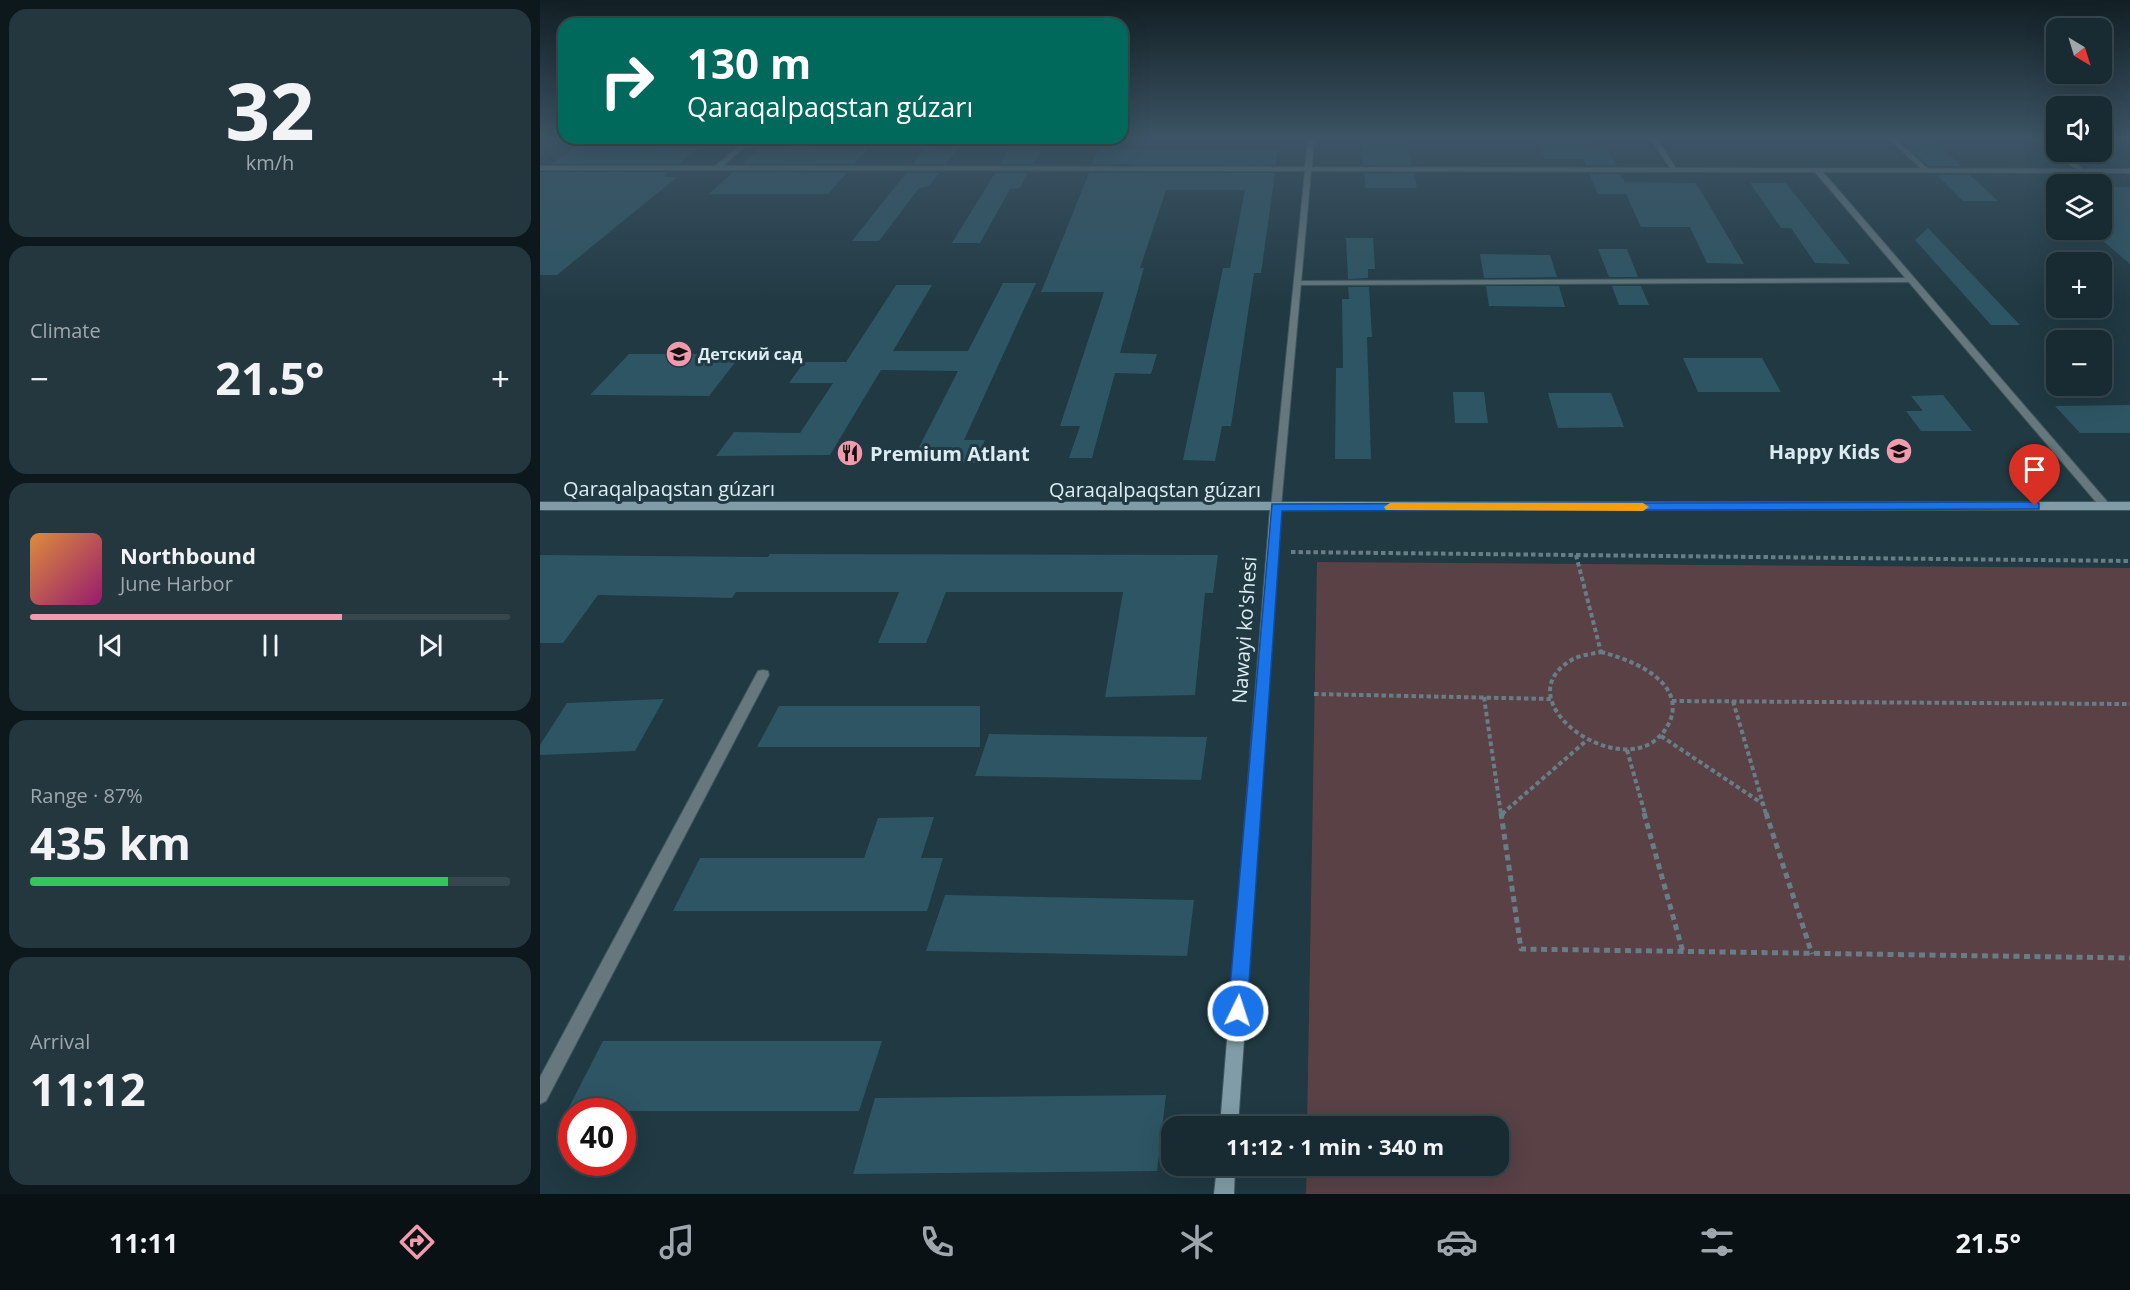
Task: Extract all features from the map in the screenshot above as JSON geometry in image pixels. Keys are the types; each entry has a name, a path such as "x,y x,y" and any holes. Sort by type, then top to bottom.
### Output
{"street":[{"name":"Nawayi ko'shesi","path":"1230,1116 1276,507 1307,195"},
{"path":"1838,195 2106,506"},
{"path":"1298,283 1910,280"},
{"name":"Qaraqalpaqstan gúzarı","path":"540,506 2130,506"},
{"path":"540,1095 763,675"},
{"path":"1224,1194 1225,1176"}],"path":[{"path":"1273,552 2130,561"},
{"path":"1576,555 1601,652"},
{"path":"1601,652 1620,655 1639,663 1655,674 1672,701 1670,722 1661,736 1646,746 1626,750 1606,748 1586,741 1569,729 1557,715 1551,699 1550,683 1557,670 1568,660 1583,653 1601,652"},
{"path":"1314,694 1551,699"},
{"path":"1484,697 1521,949 2130,958"},
{"path":"1672,701 2130,704"},
{"path":"1733,701 1762,804 1812,954"},
{"path":"1661,736 1762,804"},
{"path":"1502,814 1586,741"},
{"path":"1626,750 1683,952"}],"shaded area":[{"path":"1317,562 2130,568 2130,1194 1306,1194 1307,1176 1509,1176 1509,1116 1307,1116"}],"building":[{"path":"540,195 655,195 557,275 540,275"},
{"path":"889,195 914,195 879,241 852,241"},
{"path":"982,195 1007,195 980,243 952,243"},
{"path":"1080,195 1164,195 1140,268 1144,268 1120,353 1157,354 1151,374 1115,373 1092,458 1069,458 1080,426 1060,426 1104,292 1041,292"},
{"path":"1244,195 1272,195 1261,273 1254,273 1231,426 1222,426 1215,461 1183,460 1223,268 1230,268"},
{"path":"1626,195 1703,195 1744,264 1707,263 1690,227 1641,227"},
{"path":"1758,195 1795,195 1850,264 1815,263 1791,228 1781,228"},
{"path":"1957,195 1991,195 1998,201 1963,201"},
{"path":"2112,195 2130,195 2130,264 2102,240 2112,240"},
{"path":"1928,228 2020,325 1991,325 1915,240"},
{"path":"1346,238 1373,238 1375,269 1368,269 1368,278 1348,279"},
{"path":"1598,249 1627,249 1638,277 1609,277"},
{"path":"1480,254 1550,255 1557,277 1484,278"},
{"path":"1003,283 1036,283 964,440 985,440 975,463 915,462 918,457 914,457 958,371 881,370 830,455 716,456 734,432 800,433 833,383 789,383 804,362 846,362 896,285 932,285 893,351 968,351"},
{"path":"1486,286 1559,286 1565,307 1489,306"},
{"path":"1612,286 1641,286 1649,305 1619,305"},
{"path":"1348,287 1369,287 1372,337 1367,337 1371,459 1335,459 1336,368 1343,368 1342,299 1349,299"},
{"path":"705,351 744,351 709,396 590,395 629,354 703,354"},
{"path":"1683,358 1762,358 1781,392 1698,392"},
{"path":"1453,392 1484,392 1488,423 1455,423"},
{"path":"1548,393 1611,393 1624,427 1558,428"},
{"path":"1943,395 1972,431 1921,431 1906,411 1923,411 1911,396"},
{"path":"2130,405 2130,433 2080,433 2055,406"},
{"path":"770,554 1218,555 1213,593 1205,593 1195,695 1105,697 1123,592 946,592 926,643 878,643 899,592 736,592 732,598 598,595 563,643 540,643 540,555 768,557"},
{"path":"664,699 635,751 540,755 540,745 567,703"},
{"path":"779,706 980,706 980,747 757,747"},
{"path":"989,734 1207,737 1201,780 975,776"},
{"path":"934,817 921,858 943,858 927,911 673,911 700,858 864,858 878,818"},
{"path":"945,895 1194,900 1187,956 926,951"},
{"path":"603,1041 882,1041 859,1111 636,1111 636,1098 574,1098"},
{"path":"1166,1095 1164,1116 1161,1116 1157,1171 853,1174 875,1098"}],"slow traffic":[{"path":"1390,507 1643,507"}],"place":[{"name":"Детский сад","path":"679,354"},
{"name":"Happy Kids","path":"1899,451"},
{"name":"Premium Atlant","path":"850,453"}],"route":[{"path":"1238,1011 1276,507 2035,506"}]}
